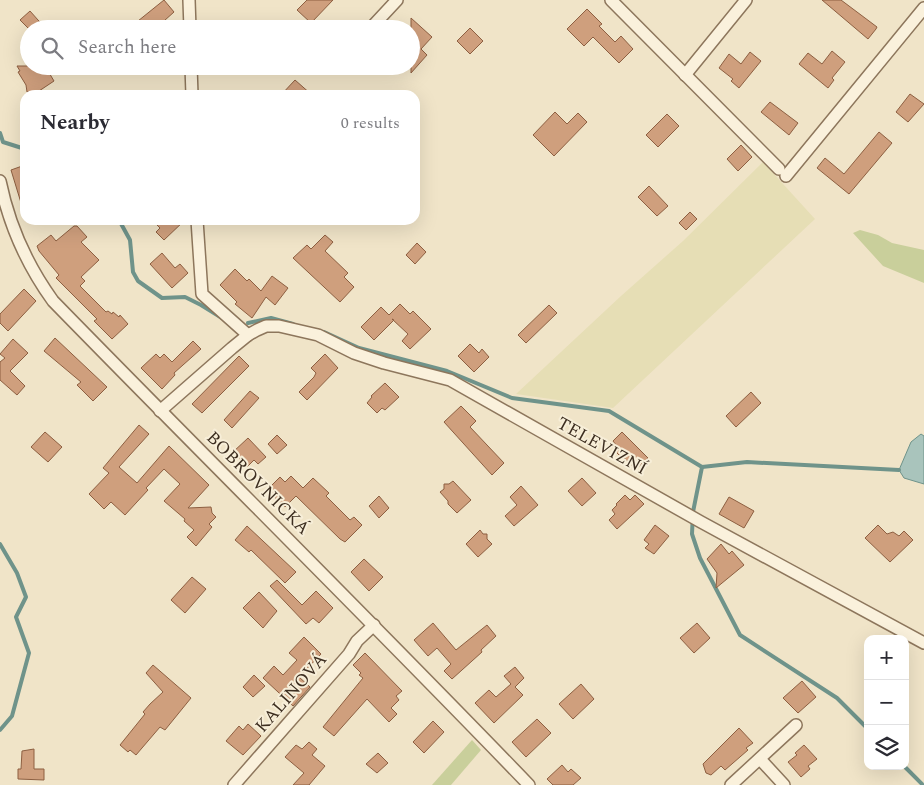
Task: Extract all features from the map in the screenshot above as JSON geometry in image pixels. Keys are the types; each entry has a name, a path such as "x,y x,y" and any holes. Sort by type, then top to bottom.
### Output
{"street":[{"path":"189,0 190,20"},
{"path":"378,20 397,0"},
{"path":"612,0 782,172 924,8"},
{"path":"685,75 746,0"},
{"path":"191,75 192,90"},
{"name":"BOBROVNICKÁ","path":"1,189 16,237 42,285 53,301 374,625 529,785"},
{"path":"197,225 202,294 248,335"},
{"name":"TELEVIZNÍ","path":"160,411 248,335 266,326 279,326 318,335 354,353 450,380 701,522 924,643"},
{"name":"KALINOVÁ","path":"234,785 349,654 358,641 374,625"},
{"path":"731,785 796,725"},
{"path":"760,759 784,785"}],"shaded area":[{"path":"763,162 815,219 613,408 516,394 683,241"}],"green space":[{"path":"860,230 878,235 892,243 924,250 924,283 883,266 853,233"},
{"path":"472,740 481,750 451,785 432,785"}],"water":[{"path":"921,434 924,436 924,484 904,478 899,470 911,442"}],"building":[{"path":"164,0 174,12 165,20 139,20"},
{"path":"307,0 333,0 314,20 308,20 297,10"},
{"path":"822,0 841,0 877,27 876,29 868,39"},
{"path":"587,9 602,24 599,26 615,42 621,36 633,49 619,63 593,37 584,46 567,29"},
{"path":"30,11 38,20 20,20"},
{"path":"420,26 432,37 421,49 427,55 420,63"},
{"path":"470,28 483,41 470,54 457,41"},
{"path":"832,51 845,62 832,78 834,80 828,88 799,64 808,53 822,64"},
{"path":"750,52 761,61 739,88 731,81 733,79 719,68 729,54 741,64"},
{"path":"20,71 20,75 50,75 54,81 40,90 27,90 26,85 18,72"},
{"path":"295,80 306,90 286,90"},
{"path":"910,94 924,104 908,122 896,112"},
{"path":"770,102 798,123 789,135 761,112"},
{"path":"555,112 567,124 578,113 587,122 554,156 533,135"},
{"path":"667,114 679,126 658,147 646,135"},
{"path":"879,132 892,143 849,194 817,168 825,158 844,174"},
{"path":"741,145 752,157 738,171 727,159"},
{"path":"20,167 20,199 11,170"},
{"path":"649,186 668,206 657,216 638,197"},
{"path":"690,212 697,219 686,230 679,223"},
{"path":"157,225 180,225 164,240 156,232 160,228"},
{"path":"74,226 77,226 87,237 81,242 99,260 81,277 85,281 80,286 106,312 108,311 112,314 113,312 119,317 120,315 128,324 112,339 94,321 97,319 56,278 59,275 37,246 51,235 56,241"},
{"path":"325,235 333,242 325,251 348,273 344,277 354,287 340,302 293,258 307,245 311,249"},
{"path":"417,243 426,252 415,264 406,255"},
{"path":"162,253 175,268 180,264 188,273 172,288 150,264"},
{"path":"235,269 261,291 272,276 288,288 275,305 266,297 252,318 235,304 237,302 220,285"},
{"path":"24,289 36,301 8,331 0,323 0,314"},
{"path":"400,304 410,314 413,311 431,329 410,349 402,341 408,334 394,320 374,340 361,327 381,307 389,315"},
{"path":"549,305 557,313 526,343 518,335"},
{"path":"55,338 107,387 93,401 77,385 81,382 44,351"},
{"path":"13,339 28,353 10,371 25,386 17,395 0,380 0,362 5,358 0,354"},
{"path":"193,341 201,349 174,373 175,375 162,389 141,368 156,354 160,358 164,354 172,362"},
{"path":"470,344 479,353 482,349 489,357 474,372 458,356"},
{"path":"325,354 338,368 307,400 299,392 314,377 316,373 311,368"},
{"path":"239,356 249,366 202,413 192,404"},
{"path":"385,383 399,397 385,410 382,408 377,413 367,403 371,396"},
{"path":"250,391 259,398 232,428 224,420"},
{"path":"751,392 761,403 736,427 726,416"},
{"path":"461,406 476,421 470,427 504,463 492,475 444,422"},
{"path":"139,425 149,434 119,467 137,483 169,446 209,485 188,508 211,507 212,513 216,517 209,524 212,527 196,546 187,537 194,530 184,521 185,519 164,501 180,484 164,469 125,515 111,502 104,509 89,494 109,473 103,468"},
{"path":"45,432 62,447 48,462 31,447"},
{"path":"622,432 648,458 636,469 616,452 616,445 613,441"},
{"path":"277,435 287,445 277,454 268,444"},
{"path":"248,438 266,457 258,464 254,460 247,467 233,452"},
{"path":"291,476 303,488 313,478 329,493 326,496 350,520 354,517 362,525 345,542 296,496 285,507 267,490 280,477 285,482"},
{"path":"582,478 596,493 582,506 568,491"},
{"path":"453,481 471,500 457,513 440,492 444,489 444,484 449,484"},
{"path":"521,486 538,505 514,526 505,516 517,505 510,497"},
{"path":"625,495 630,500 635,495 644,504 617,529 609,520 615,514 612,510"},
{"path":"379,496 389,508 379,518 369,506"},
{"path":"729,497 754,511 744,528 719,514"},
{"path":"655,525 669,536 654,554 645,548 649,544 644,540"},
{"path":"878,525 887,534 893,532 899,536 904,531 913,540 890,562 865,538"},
{"path":"247,526 296,572 285,583 251,550 249,552 235,540"},
{"path":"480,530 483,534 487,534 487,539 492,544 478,557 466,544"},
{"path":"721,544 729,554 732,551 744,565 716,588 717,573 707,559"},
{"path":"364,559 383,577 369,591 351,572"},
{"path":"192,577 206,589 185,613 171,600"},
{"path":"277,580 302,605 316,591 333,608 319,623 313,618 306,624 270,586"},
{"path":"259,592 277,611 263,628 243,608"},
{"path":"433,623 456,650 487,625 496,636 481,650 482,652 452,679 444,671 451,664 437,648 428,656 414,640"},
{"path":"697,623 710,638 694,653 680,638"},
{"path":"304,637 321,654 299,677 310,687 293,706 263,678 274,666 283,675 297,660 289,653"},
{"path":"365,653 402,691 396,696 399,700 391,708 397,714 389,722 367,699 334,736 323,727 363,678 353,665"},
{"path":"153,665 191,698 165,730 160,727 136,755 130,750 128,752 120,745 145,714 143,712 163,692 146,673"},
{"path":"515,667 524,678 515,687 523,695 494,723 475,703 489,690 496,697 511,684 504,676"},
{"path":"254,675 265,686 253,697 243,687"},
{"path":"802,681 816,697 798,713 783,698"},
{"path":"581,684 594,699 573,719 559,704"},
{"path":"537,719 551,733 526,757 512,742"},
{"path":"433,721 444,732 424,753 413,742"},
{"path":"248,724 261,736 243,755 226,741 239,726 243,730"},
{"path":"739,728 753,743 746,748 748,750 725,770 721,766 711,775 706,773 703,764"},
{"path":"309,742 317,749 312,755 325,766 309,785 293,785 304,773 285,757 296,745 302,749"},
{"path":"804,745 817,759 808,766 810,769 801,777 788,762 797,755 795,753"},
{"path":"34,749 34,769 44,769 44,780 18,779 18,769 21,769 22,751"},
{"path":"378,753 388,763 377,773 366,764"},
{"path":"562,765 568,772 571,769 581,778 573,785 553,785 547,779"}],"waterway":[{"path":"0,133 3,142 20,147"},
{"path":"122,225 130,240 133,272 138,281 162,298 185,297 222,318"},
{"path":"248,323 271,318 293,324"},
{"path":"324,332 359,348 447,371 512,398 609,411 702,467 693,512 692,534 700,558 740,635 837,698 864,725"},
{"path":"702,467 747,462 899,470"},
{"path":"0,544 17,573 26,597 16,617 29,653 12,716 0,730"},
{"path":"908,770 923,785"}]}
